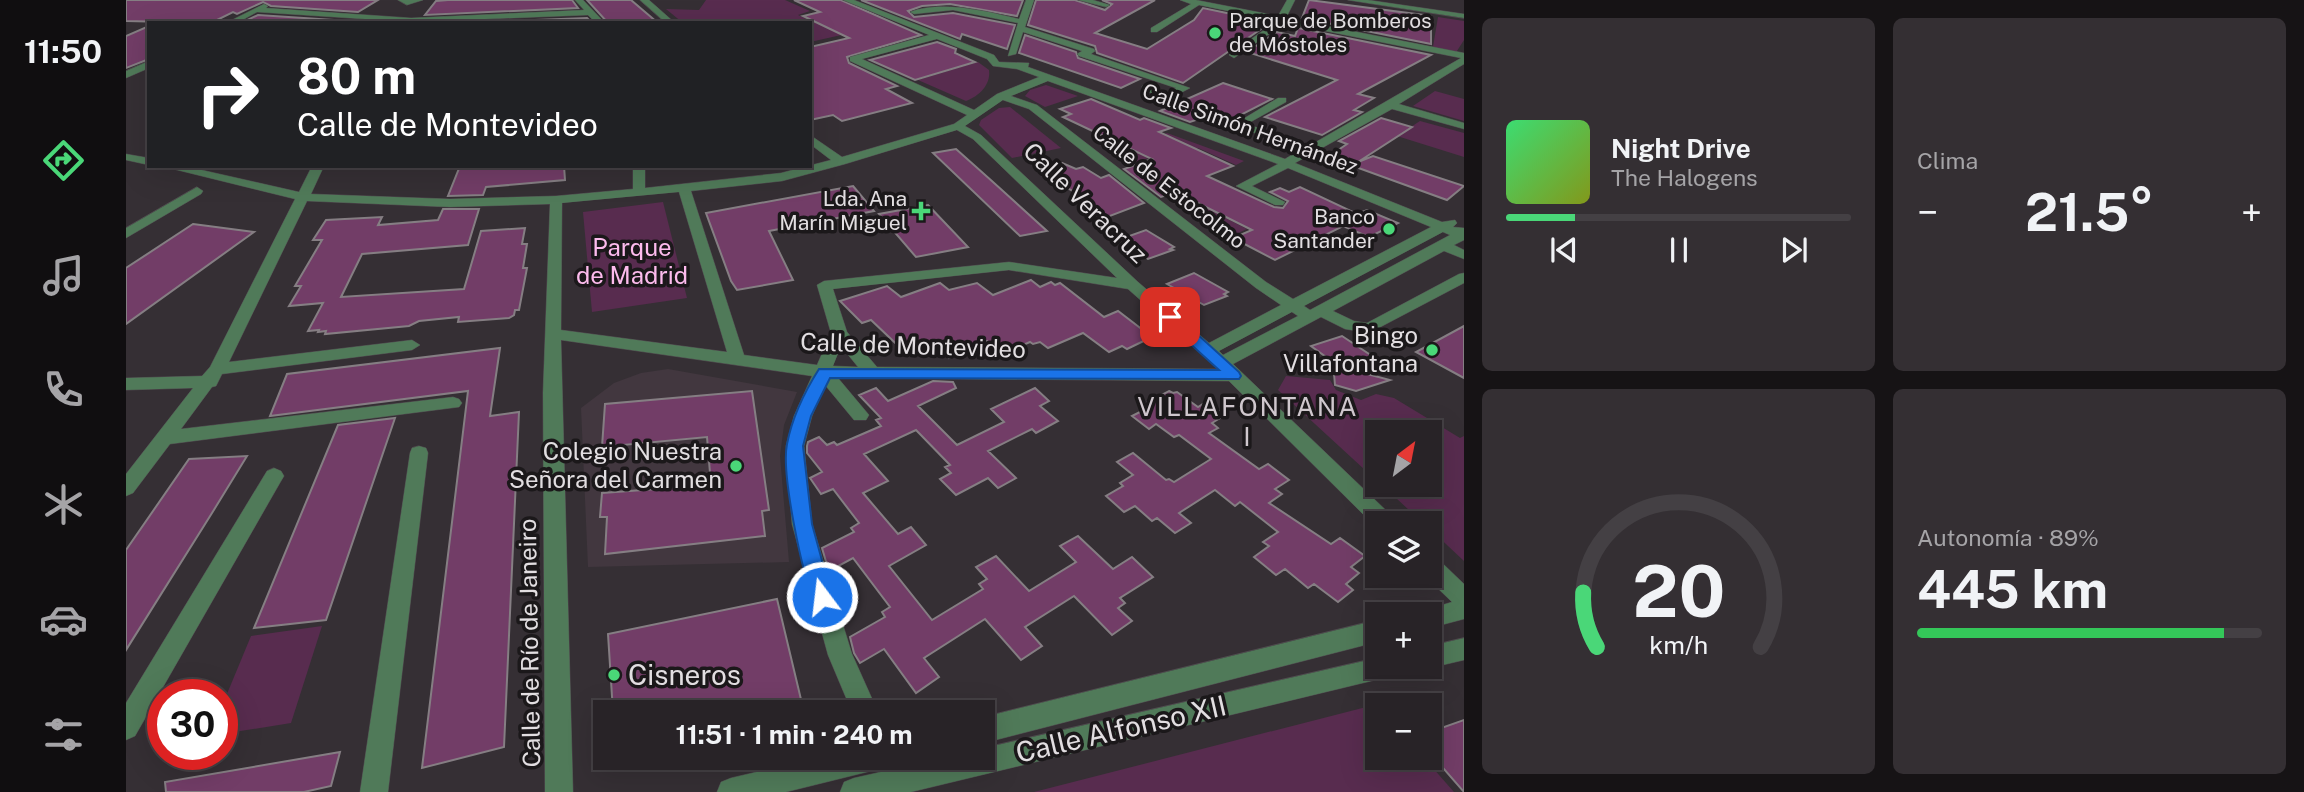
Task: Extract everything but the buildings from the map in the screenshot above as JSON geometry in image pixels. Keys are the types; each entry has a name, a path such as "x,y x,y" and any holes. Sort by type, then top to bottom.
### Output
{"street":[{"path":"234,21 275,0"},
{"path":"579,0 599,21"},
{"path":"643,0 669,21"},
{"path":"847,0 937,36 996,51 1011,54 1028,60 1022,66 1006,67 992,62 996,51 1014,41"},
{"path":"860,0 970,44 996,51"},
{"path":"1011,54 1030,0"},
{"path":"1082,0 1106,5"},
{"path":"1184,0 1303,23 1296,30 1336,39 1345,32 1464,58"},
{"path":"1234,55 1283,19 1291,0"},
{"path":"1352,0 1464,16"},
{"path":"410,21 413,7 411,1"},
{"path":"1154,30 1198,3"},
{"path":"914,12 926,6 945,5 1021,25 1091,51 1082,54 1185,88 1169,96 1145,88"},
{"path":"256,10 410,21 591,12"},
{"path":"937,36 853,59 974,114"},
{"path":"903,57 939,47 922,40"},
{"path":"1279,202 1242,186 1279,170 1290,161 1391,105 1464,58"},
{"path":"868,67 880,63"},
{"path":"129,73 147,65"},
{"name":"Calle Simón Hernández","path":"1022,66 1290,161"},
{"name":"Calle Simón Hernández","path":"1022,66 1290,161 1458,230"},
{"path":"1002,95 1000,90 1006,67"},
{"path":"129,73 147,72"},
{"path":"176,168 303,197 450,203 556,200 684,188 782,177 841,162 958,125 1002,95 1024,89 1047,77"},
{"name":"Calle de Estocolmo","path":"1002,95 1033,107 1261,285 1291,306 1315,314"},
{"path":"1282,100 1238,125 1310,150"},
{"path":"1391,105 1464,126"},
{"name":"Calle Veracruz","path":"958,125 977,137 1133,285 1208,350 1374,511"},
{"path":"812,140 841,162"},
{"path":"126,157 147,162"},
{"path":"126,488 214,376 317,168"},
{"path":"639,168 639,191"},
{"path":"684,188 737,359"},
{"path":"126,234 197,191"},
{"name":"Calle de Río de Janeiro","path":"556,200 552,334 559,792"},
{"path":"1208,350 1291,306 1458,230"},
{"name":"Calle de Montevideo","path":"552,334 824,372 1228,369 1315,314 1444,246 1458,230"},
{"path":"1444,246 1464,255"},
{"path":"873,373 839,333 824,285 1009,266 1133,285"},
{"path":"1315,314 1351,326 1368,328 1464,277"},
{"path":"839,333 803,416 795,446 796,473 802,524 822,597 840,655 860,700"},
{"path":"126,384 214,376 412,345"},
{"path":"824,372 860,415"},
{"path":"164,438 453,404"},
{"path":"374,792 419,453"},
{"path":"126,727 274,476"},
{"path":"1442,578 1464,599"},
{"path":"1442,615 1464,609"},
{"name":"Calle Alfonso XII","path":"995,727 1365,634"},
{"path":"1442,654 1464,649"},
{"name":"Calle Alfonso XII","path":"855,792 885,788 1365,672"},
{"path":"731,792 822,770"},
{"path":"881,770 885,788"}],"shaded area":[{"path":"668,369 797,392 784,425 780,456 789,562 588,567 581,408 614,383 641,373"}],"green space":[{"path":"706,0 785,0 810,11 798,15 811,21 681,21 666,9 699,10"},
{"path":"1438,17 1464,21 1464,40 1455,54 1433,47"},
{"path":"845,20 864,30 812,42 812,21 818,24"},
{"path":"978,62 989,70 988,80 980,93 966,101 918,80"},
{"path":"1046,85 1078,96 1045,107 1025,96 1030,90"},
{"path":"1435,91 1464,99 1464,121 1413,106"},
{"path":"1010,107 1061,148 1012,158 979,125 981,120 999,108"},
{"path":"1420,121 1464,133 1464,157 1397,136"},
{"path":"1167,133 1244,161 1236,165 1198,148 1178,155 1168,151 1131,164 1113,151"},
{"path":"1177,193 1247,229 1229,237 1171,194"},
{"name":"Parque de Madrid","path":"663,202 687,298 592,312 583,212"},
{"path":"1286,376 1330,380 1336,390 1361,400 1376,394 1394,398 1430,420 1365,420 1365,470 1278,390"},
{"path":"1442,427 1460,438 1464,436 1464,561 1442,540 1442,511 1410,511 1395,497 1442,497"},
{"path":"322,626 291,723 238,731 238,679 233,679 251,636"},
{"path":"1365,707 1365,770 1435,770 1454,792 1034,792"}],"place":[{"name":"Parque de Bomberos de Móstoles","path":"1215,33"},
{"name":"Lda. Ana Marín Miguel","path":"921,211"},
{"name":"Banco Santander","path":"1389,229"},
{"name":"Bingo Villafontana","path":"1432,350"},
{"name":"Colegio Nuestra Señora del Carmen","path":"736,466"},
{"name":"Cisneros","path":"614,675"}],"district":[{"name":"VILLAFONTANA I","path":"1248,422"}],"route":[{"path":"822,597 802,524 795,446 803,416 824,372 1234,376 1170,317"}]}
